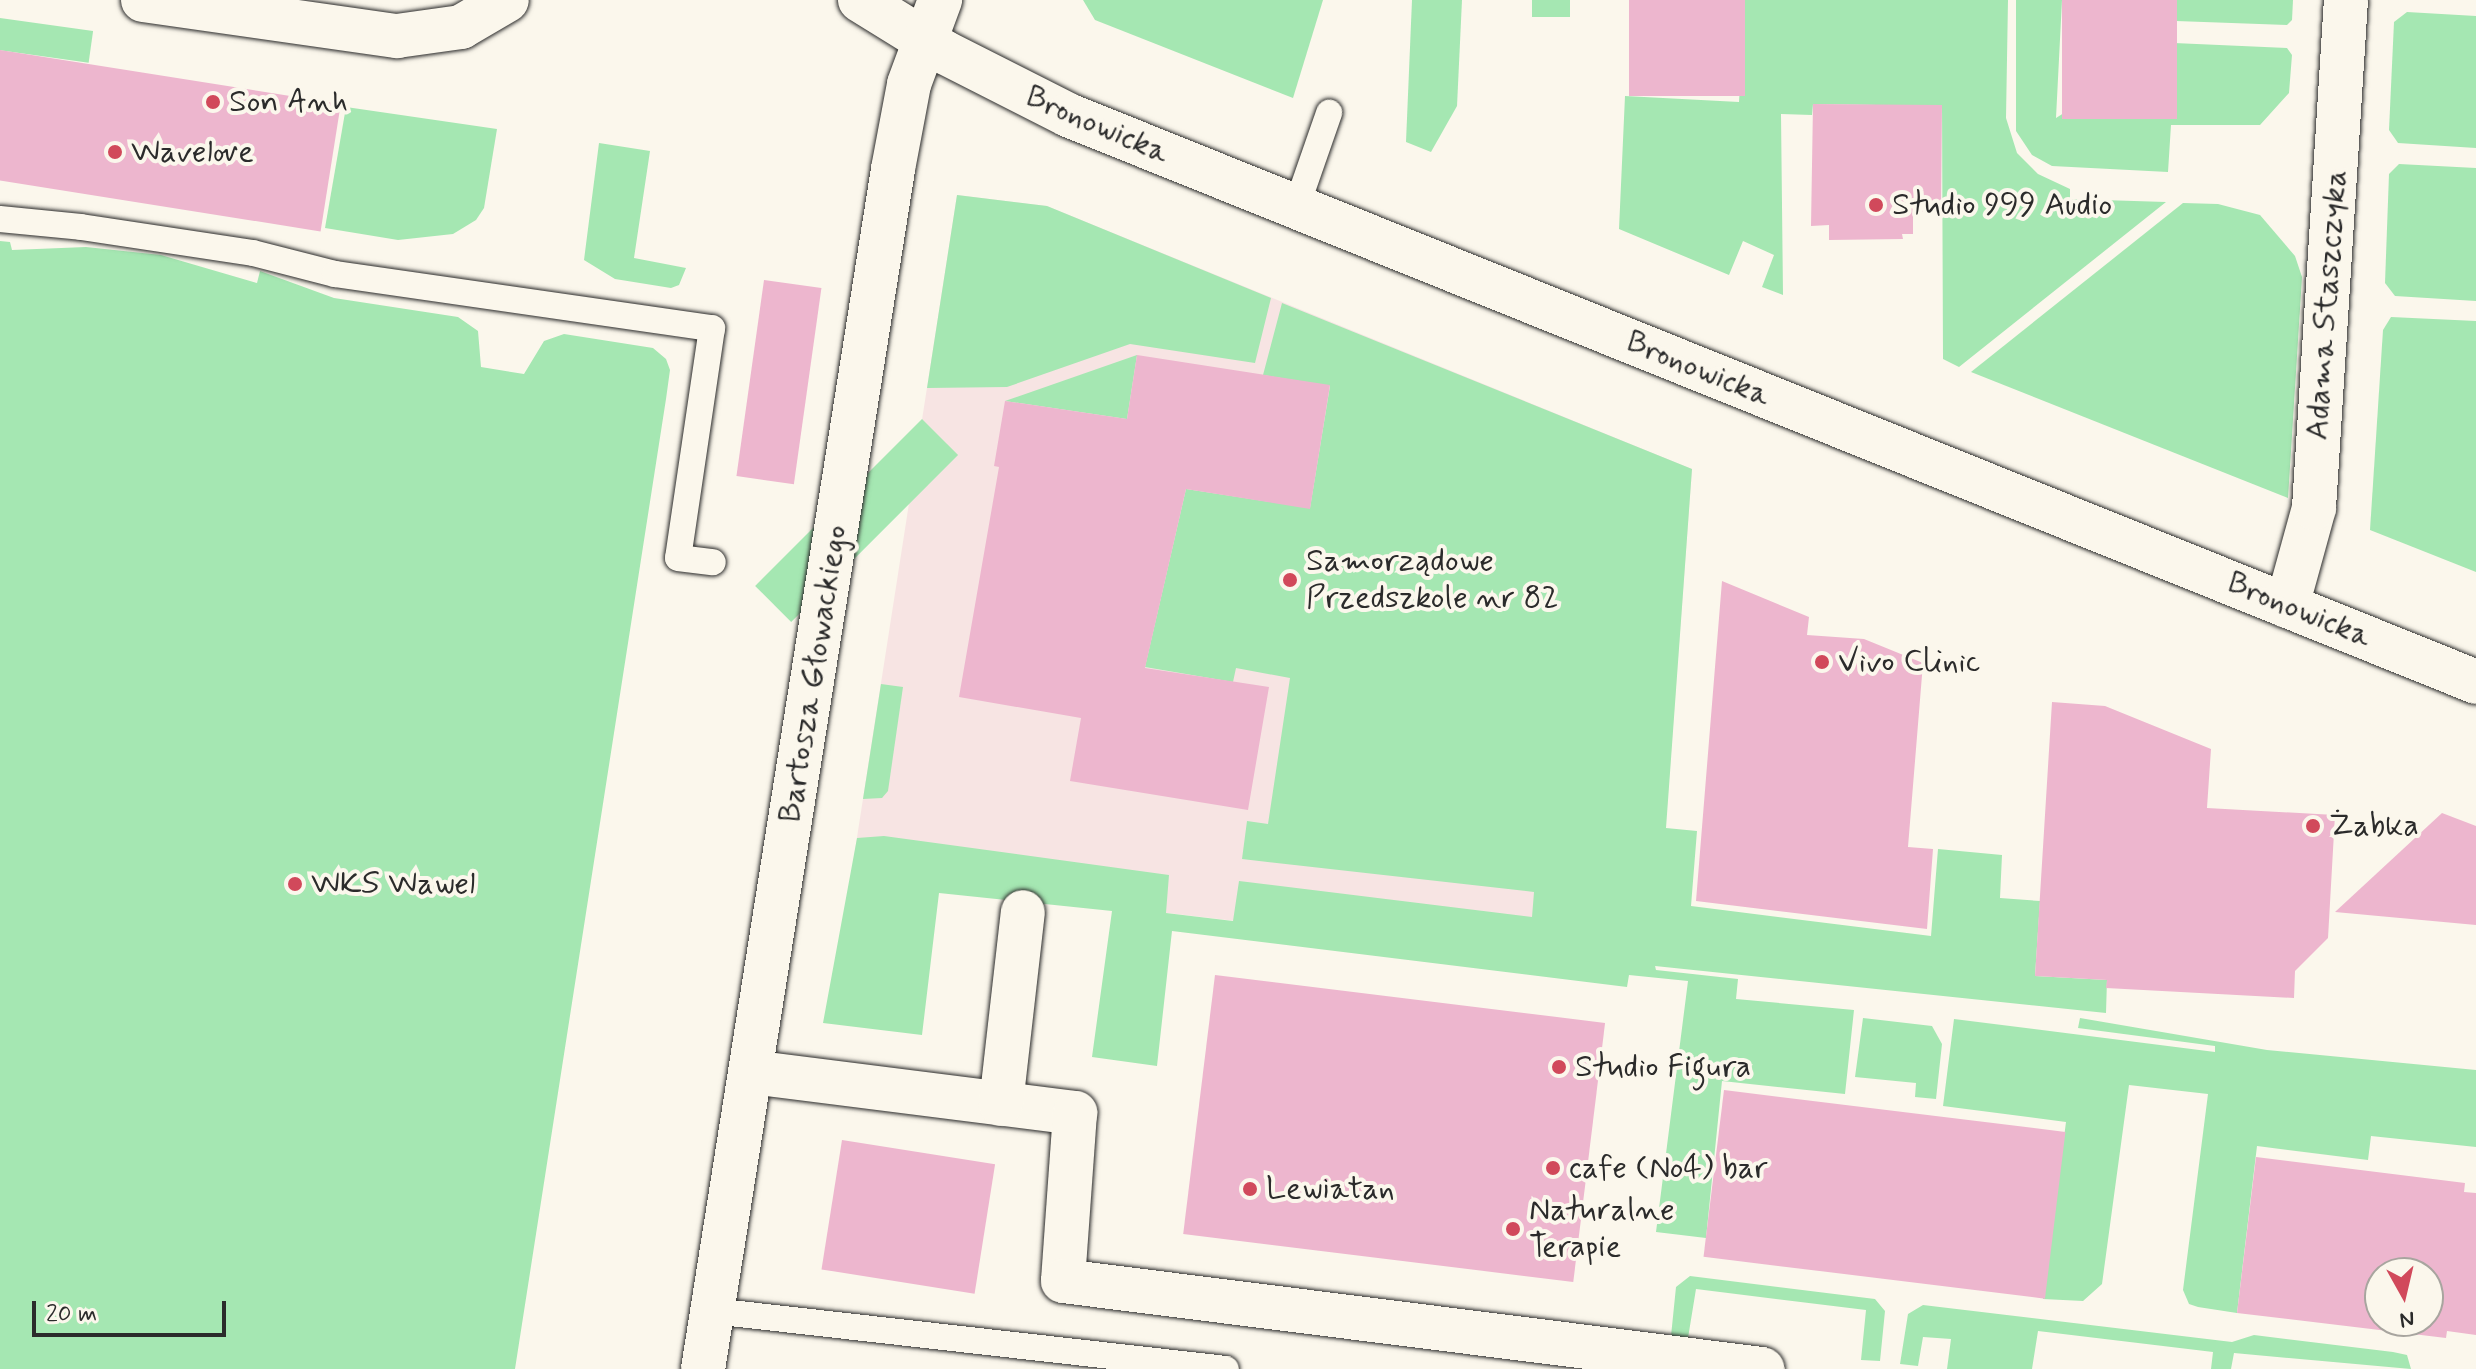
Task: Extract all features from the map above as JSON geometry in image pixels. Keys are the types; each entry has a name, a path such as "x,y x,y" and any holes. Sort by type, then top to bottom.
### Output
{"street":[{"path":"143,0 397,36 461,27 507,0"},
{"name":"Bronowicka","path":"860,0 926,41 1068,115 2476,682"},
{"name":"Bartosza Głowackiego","path":"703,1369 893,169 906,94 940,0"},
{"name":"Adama Staszczyka","path":"2287,606 2314,508 2346,0"},
{"path":"1001,1104 1023,912"},
{"path":"751,1072 1075,1113 1063,1281 1762,1369"}],"lane":[{"path":"1296,208 1329,113"},
{"path":"0,219 81,227 253,253 335,274 712,328 678,558 713,562"},
{"path":"713,1311 1226,1369"}],"shaded area":[{"name":"Samorządowe Przedszkole nr 82","path":"957,195 1047,206 1692,469 1655,970 851,876"}],"green space":[{"path":"1083,0 1323,0 1293,98 1095,20"},
{"path":"1412,0 1462,0 1457,106 1431,152 1406,142"},
{"path":"1532,0 1570,0 1570,17 1532,17"},
{"path":"1745,0 2008,0 2006,118 2017,153 2038,174 2070,189 2070,199 2166,202 1959,367 1943,359 1942,106 1813,104 1812,115 1781,114 1783,295 1762,287 1774,255 1743,241 1729,275 1619,229 1625,96 1739,102"},
{"path":"2016,0 2062,0 2056,118 2174,43 2287,48 2292,55 2289,93 2260,125 2171,125 2168,172 2052,166 2032,155 2016,131"},
{"path":"2177,0 2293,0 2292,20 2287,25 2176,21"},
{"path":"2407,12 2476,16 2476,148 2398,143 2389,130 2394,22"},
{"path":"0,18 93,31 89,63 0,50"},
{"path":"346,107 497,129 484,208 476,220 453,234 398,240 325,228"},
{"path":"599,143 650,151 634,258 686,268 679,285 671,288 615,279 584,260"},
{"path":"2399,164 2476,168 2476,301 2395,296 2385,283 2389,174"},
{"path":"957,195 1047,206 1271,298 1255,363 1130,344 1007,387 927,388"},
{"path":"2183,203 2218,204 2260,215 2295,256 2302,277 2288,498 1971,372"},
{"name":"WKS Wawel","path":"0,241 10,242 12,250 86,247 161,255 257,283 260,271 334,298 458,317 478,331 481,367 524,374 544,341 564,334 653,348 666,359 670,370 666,399 515,1369 0,1369"},
{"path":"1282,303 1692,469 1666,828 1697,831 1691,906 1931,936 1938,849 2002,855 2000,898 2040,901 2035,976 2107,980 2106,1013 1655,966 1656,970 1738,979 1736,999 1854,1010 1845,1094 1722,1081 1706,1238 1656,1232 1688,981 1629,975 1627,987 1172,931 1157,1066 1092,1057 1112,911 939,893 922,1035 823,1023 857,838 884,836 1169,875 1166,913 1233,921 1239,881 1532,917 1534,892 1242,859 1247,821 1268,824 1290,678 1236,668 1233,682 1145,667 1186,489 1310,508 1330,386 1263,375"},
{"path":"2391,317 2476,321 2476,572 2370,530 2383,330"},
{"path":"1137,355 1127,419 1005,401"},
{"path":"922,419 958,455 791,622 755,586"},
{"path":"881,684 903,687 888,791 882,798 863,799"},
{"path":"1863,1018 1932,1026 1942,1044 1936,1099 1915,1097 1916,1083 1855,1077"},
{"path":"2080,1018 2267,1050 2476,1070 2476,1147 2371,1136 2368,1160 2257,1146 2237,1313 2198,1307 2189,1304 2183,1290 2208,1094 2129,1085 2102,1284 2083,1301 2043,1299 2066,1122 1943,1106 1954,1019 2215,1052 2215,1046 2078,1028"},
{"path":"1690,1276 1875,1299 1885,1311 1880,1361 1861,1360 1866,1310 1696,1289 1688,1338 1671,1336 1676,1287"},
{"path":"1923,1305 2232,1342 2254,1335 2393,1352 2407,1355 2411,1369 2234,1353 2231,1369 2211,1369 2213,1352 2038,1331 2032,1369 1947,1369 1951,1339 1923,1337 1918,1366 1900,1364 1908,1314"}],"building":[{"path":"1629,0 1745,0 1745,96 1629,96"},
{"path":"2062,0 2177,0 2177,119 2062,119"},
{"path":"0,50 341,104 321,231 0,181"},
{"path":"1813,104 1942,105 1941,212 1913,211 1913,234 1902,234 1903,239 1829,240 1829,225 1811,226"},
{"path":"764,280 821,288 794,484 736,476"},
{"path":"1137,355 1330,385 1310,509 1186,489 1145,668 1269,687 1248,810 1070,781 1081,718 959,697 999,467 994,466 1005,401 1127,419"},
{"path":"1722,581 1809,617 1807,635 1864,639 1923,663 1908,847 1933,849 1927,929 1696,901"},
{"path":"2052,702 2105,706 2211,749 2207,808 2335,815 2328,938 2295,971 2294,998 2106,988 2107,980 2035,976"},
{"path":"2442,813 2476,826 2476,925 2335,912"},
{"path":"1215,975 1605,1023 1573,1282 1183,1234"},
{"path":"1724,1090 2065,1132 2045,1299 1704,1257"},
{"path":"842,1140 995,1164 975,1294 822,1269"},
{"path":"2256,1157 2465,1183 2464,1192 2476,1193 2476,1335 2447,1331 2446,1338 2438,1337 2444,1337 2444,1257 2364,1257 2364,1328 2237,1313"}],"place":[{"name":"Son Anh","path":"213,102"},
{"name":"Wavelove","path":"115,152"},
{"name":"Studio 999 Audio","path":"1876,205"},
{"name":"Samorządowe Przedszkole nr 82","path":"1290,580"},
{"name":"Vivo Clinic","path":"1822,662"},
{"name":"Żabka","path":"2313,826"},
{"name":"WKS Wawel","path":"295,884"},
{"name":"Studio Figura","path":"1559,1067"},
{"name":"cafe (No4) bar","path":"1553,1168"},
{"name":"Lewiatan","path":"1250,1189"},
{"name":"Naturalne Terapie","path":"1513,1229"}]}
